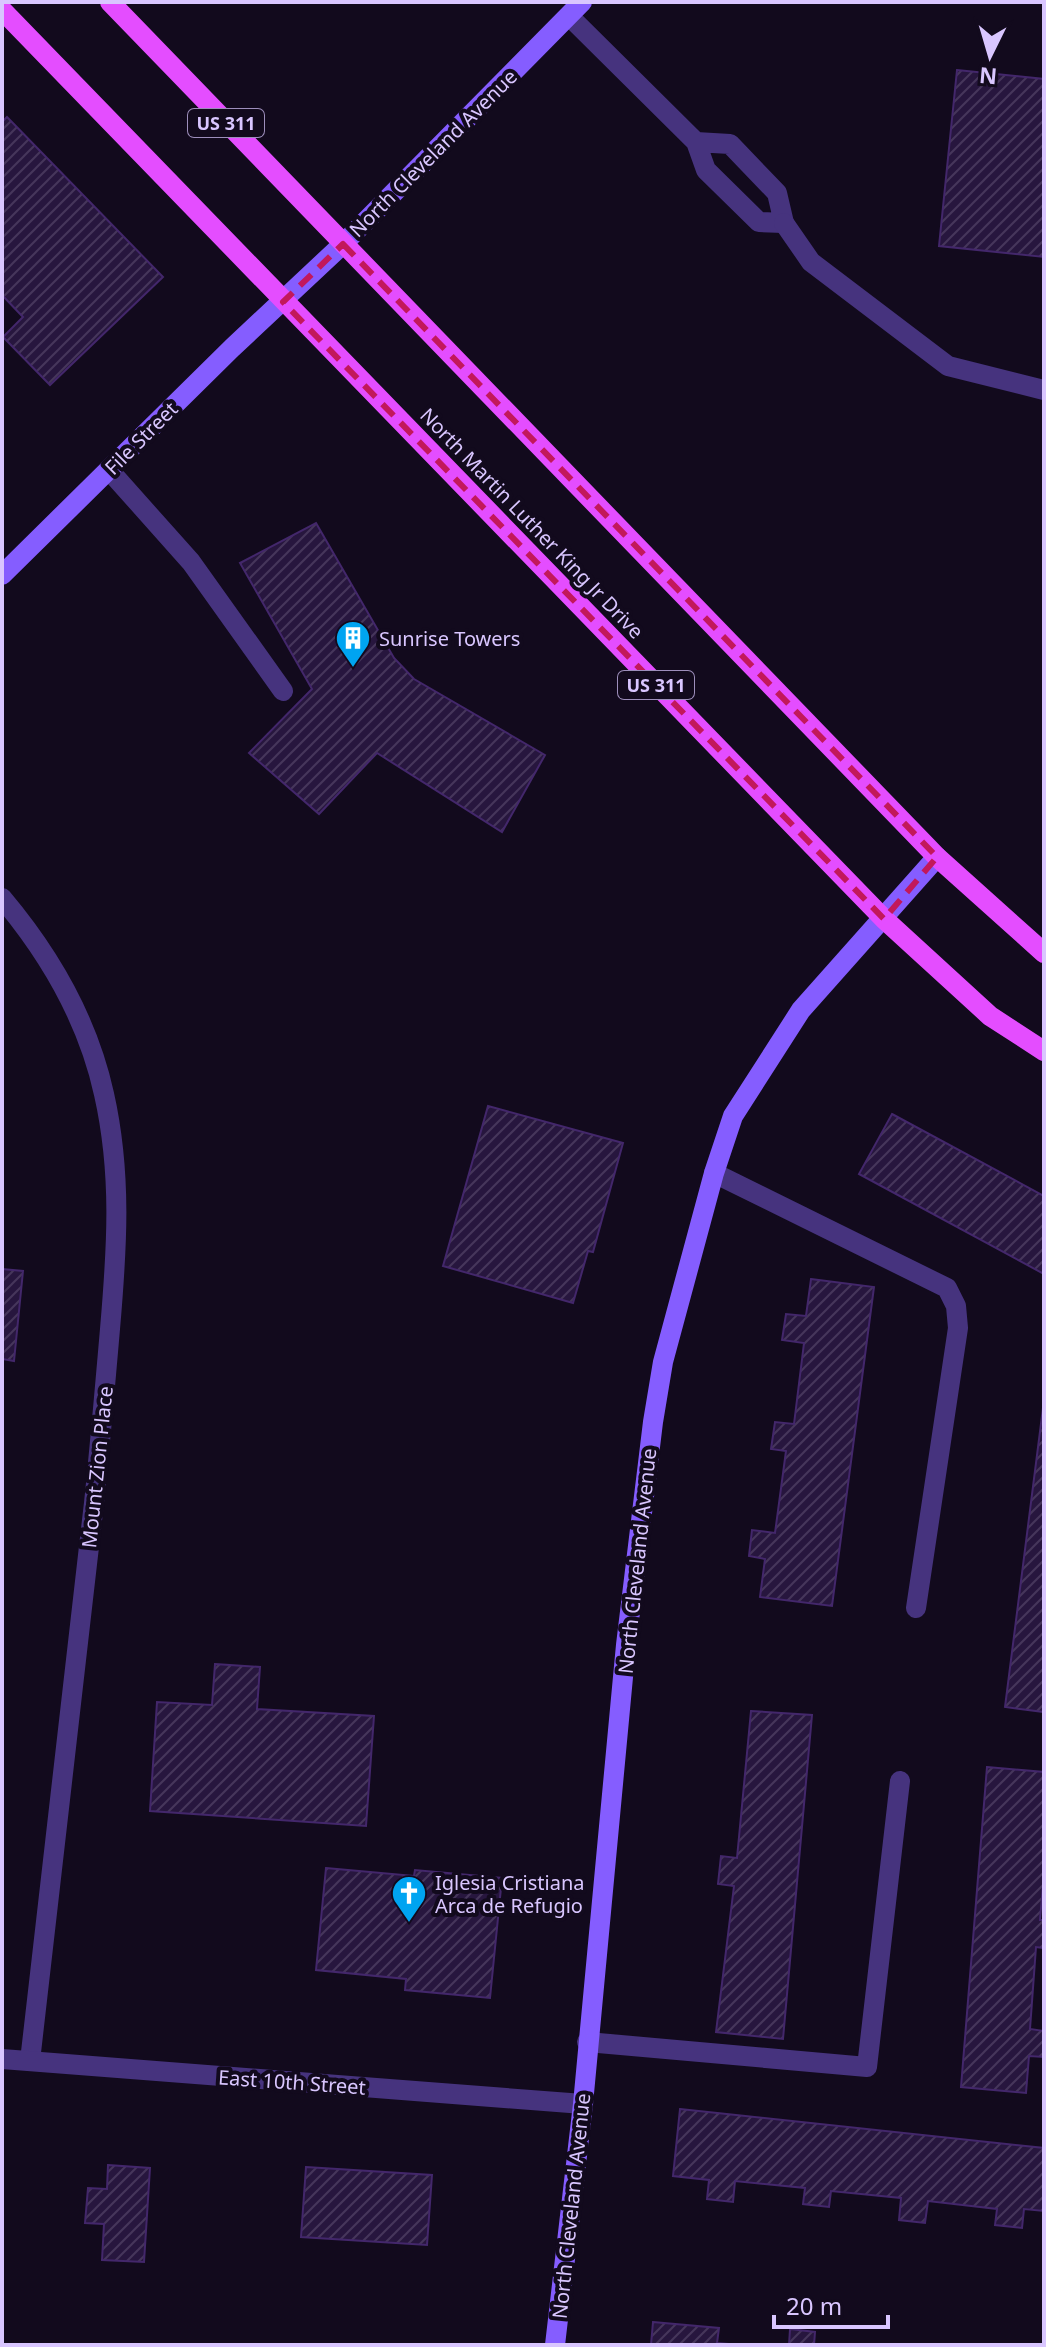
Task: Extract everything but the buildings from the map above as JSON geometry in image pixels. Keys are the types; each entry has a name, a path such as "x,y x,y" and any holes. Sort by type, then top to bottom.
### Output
{"main road":[{"name":"US 311","path":"110,2 937,857 1044,953"},
{"name":"North Martin Luther King Jr Drive","path":"2,10 884,919 990,1016 1044,1051"}],"street":[{"name":"North Cleveland Avenue","path":"283,302 575,9"},
{"path":"575,9 696,142 706,170 759,222 784,223"},
{"path":"696,142 730,144 777,193 784,223 811,262 948,366 1044,390"},
{"name":"File Street","path":"2,575 283,302"},
{"path":"109,470 191,562 283,691"},
{"name":"North Cleveland Avenue","path":"555,2345 583,2104 626,1645 663,1362 714,1173 733,1116 801,1010 937,857"},
{"name":"Mount Zion Place","path":"2,898 60,978 83,1026 104,1093 116,1161 118,1231 101,1439 30,2061"},
{"path":"714,1173 947,1288 956,1306 958,1328 916,1608"},
{"path":"587,2042 867,2067 900,1781"},
{"name":"East 10th Street","path":"2,2059 583,2104"}],"highlighted area":[{"path":"343,244 937,857 884,919 283,302"}],"place":[{"name":"Sunrise Towers","path":"353,669"},
{"name":"Iglesia Cristiana Arca de Refugio","path":"409,1924"}]}
